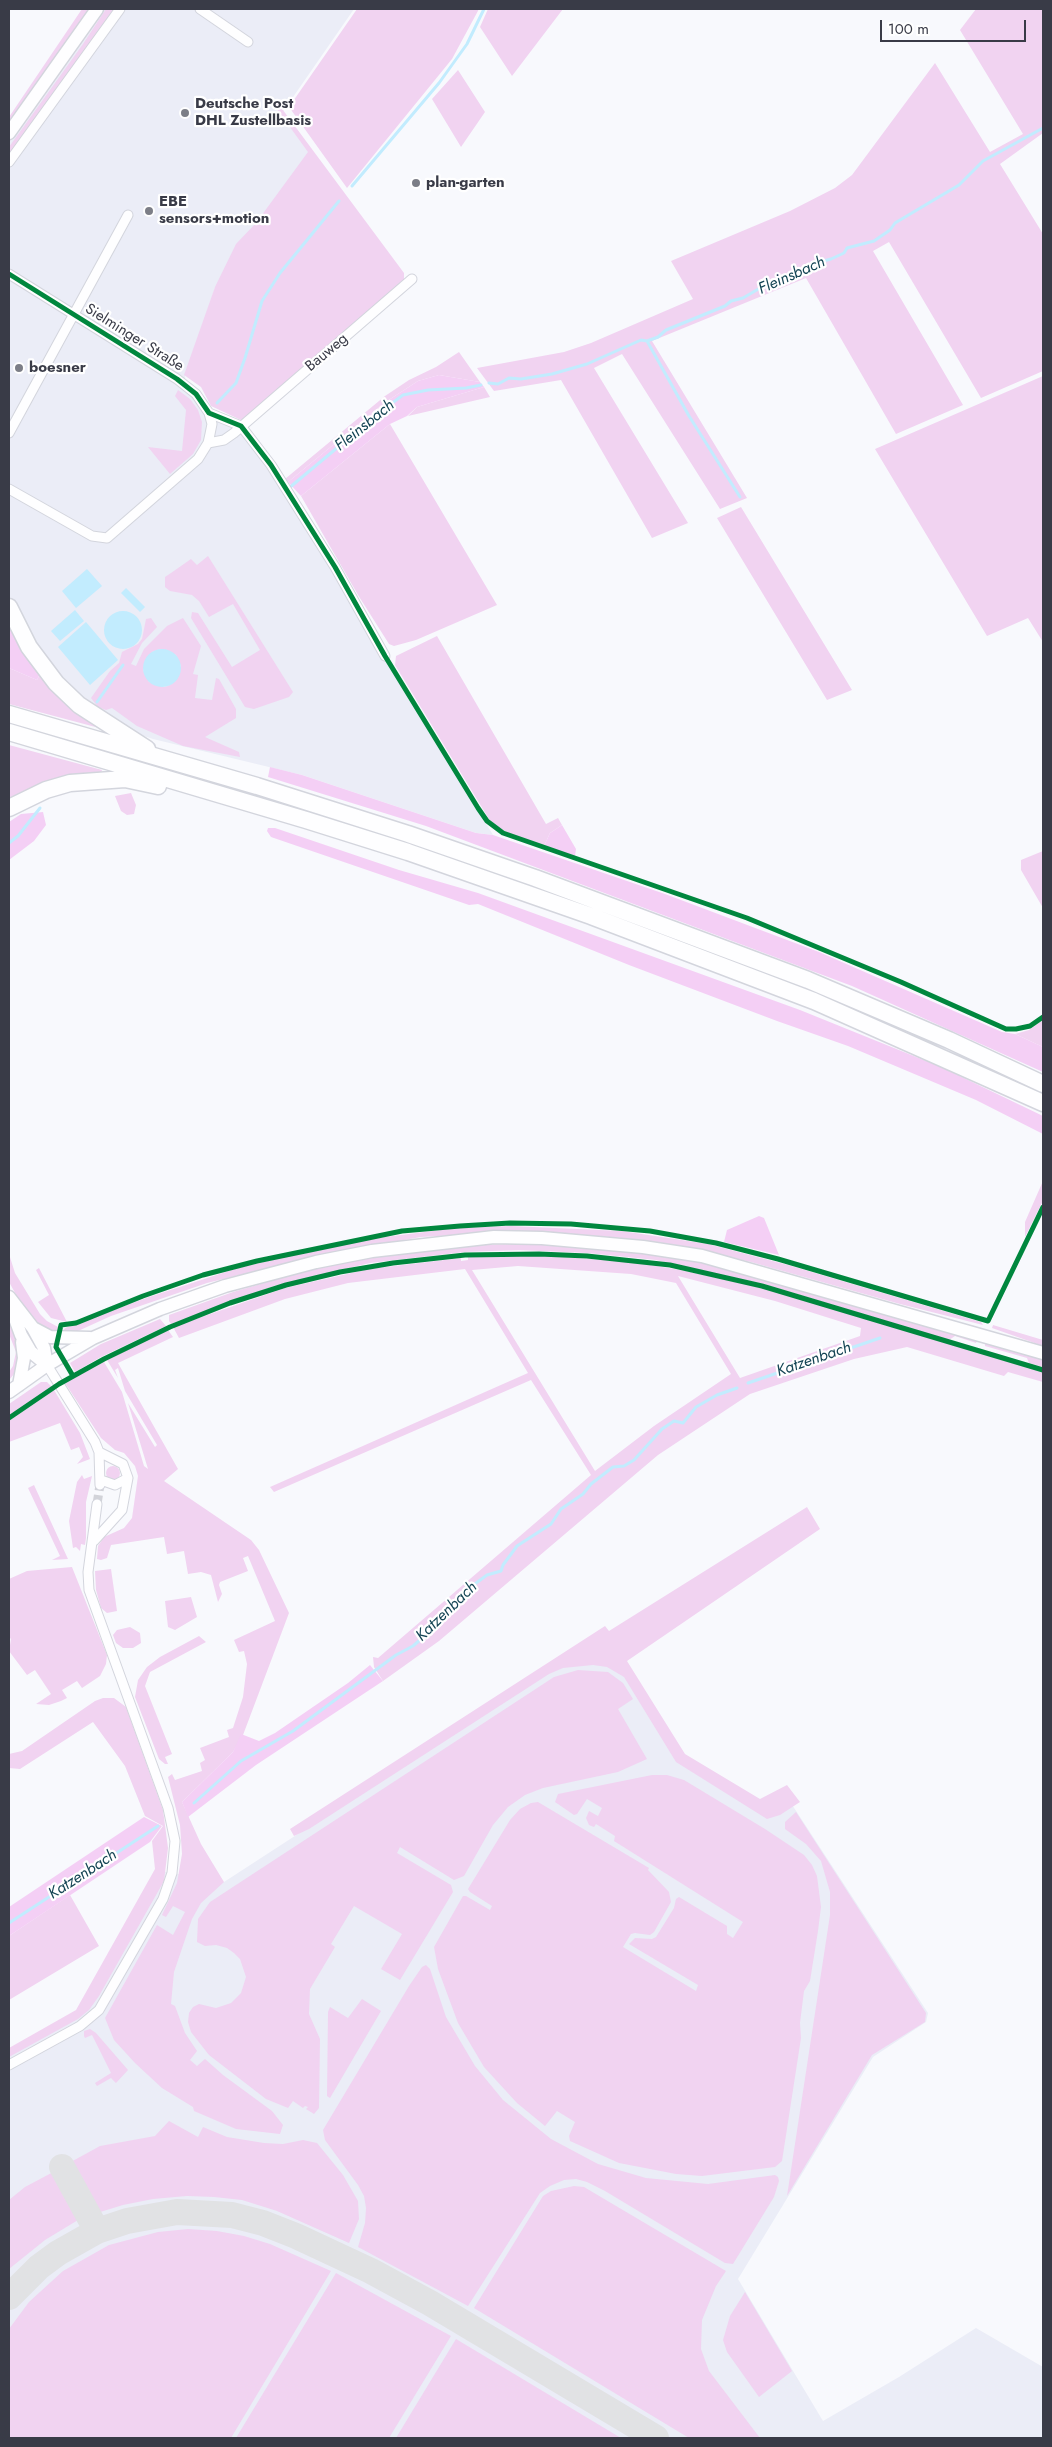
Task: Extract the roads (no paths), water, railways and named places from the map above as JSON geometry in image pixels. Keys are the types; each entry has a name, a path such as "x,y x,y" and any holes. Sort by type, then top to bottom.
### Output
{"highway":[{"path":"9,607 30,647 56,683 79,705 105,723 132,738 155,756"},
{"path":"9,714 155,756 408,834 632,913 839,993 1043,1084"},
{"path":"9,732 202,788 408,852 716,962 900,1037 1043,1103"},
{"path":"9,808 24,799 57,786 98,779 125,779 166,788 202,788"}],"main road":[{"path":"9,133 97,9"},
{"path":"14,1388 46,1365 93,1338 183,1300 266,1274 316,1262 404,1246 504,1237 542,1238 634,1246 702,1256 1043,1353"},
{"path":"9,1297 33,1328 44,1348 46,1365"},
{"path":"9,1302 21,1335 34,1357 46,1365"},
{"path":"33,1328 50,1337 93,1338"},
{"path":"14,1388 24,1358 21,1335"}],"street":[{"path":"9,162 120,9"},
{"path":"200,9 248,42"},
{"name":"Sielminger Straße","path":"9,433 128,215"},
{"name":"Sielminger Straße","path":"9,274 182,382 196,394 209,413"},
{"name":"Bauweg","path":"208,443 224,440 412,279"},
{"path":"209,413 241,426 271,465 336,567 386,656"},
{"path":"9,489 92,536 107,538 198,459 208,443 212,424 209,413"},
{"path":"46,1365 89,1431 100,1452 100,1483 115,1485 128,1478"},
{"path":"94,1541 122,1510 128,1478 123,1464 100,1452"},
{"path":"9,2064 80,2026 99,2010 163,1899 172,1873 175,1841 168,1808 89,1590 88,1572 94,1541 97,1504"}],"water":[{"path":"87,569 102,586 76,608 62,591"},
{"path":"126,588 145,607 140,612 121,593"},
{"path":"75,610 84,621 60,641 51,631"},
{"path":"123,611 136,617 142,630 136,643 123,649 110,643 104,630 110,617"},
{"path":"86,622 118,660 90,685 58,647"},
{"path":"162,649 175,655 181,668 175,681 162,687 149,681 143,668 149,655"}],"waterway":[{"path":"352,186 439,83 467,44 484,9"},
{"name":"Fleinsbach","path":"489,383 498,384 509,378 521,379 552,374 587,364 641,340 647,341 658,337 666,330 725,306 731,301 743,298 767,284 773,284 777,278 783,279 813,267 816,263 844,253 847,248 874,241 890,230 895,223 959,185 983,161 1043,128"},
{"path":"217,403 236,383 262,301 280,273 339,201"},
{"path":"647,341 689,416 740,497"},
{"name":"Fleinsbach","path":"289,488 403,395 428,390 466,388 481,385"},
{"name":"Fleinsbach","path":"97,702 123,665"},
{"name":"Fleinsbach","path":"9,843 18,836 40,808"},
{"name":"Katzenbach","path":"748,1383 880,1338"},
{"name":"Katzenbach","path":"194,1803 241,1761 293,1731 396,1655 413,1646 458,1605 468,1589 487,1575 501,1571 503,1565 517,1546 551,1524 561,1509 583,1494 591,1484 613,1467 624,1466 634,1460 662,1429 674,1421 683,1423 696,1407 717,1395 737,1388"},
{"name":"Katzenbach","path":"9,1923 158,1826"}],"tunnel":[{"path":"97,1504 100,1485"}],"place":[{"name":"Deutsche Post DHL Zustellbasis","path":"185,113"},
{"name":"plan-garten","path":"416,183"},
{"name":"EBE sensors+motion","path":"149,211"},
{"name":"boesner","path":"19,368"}]}
